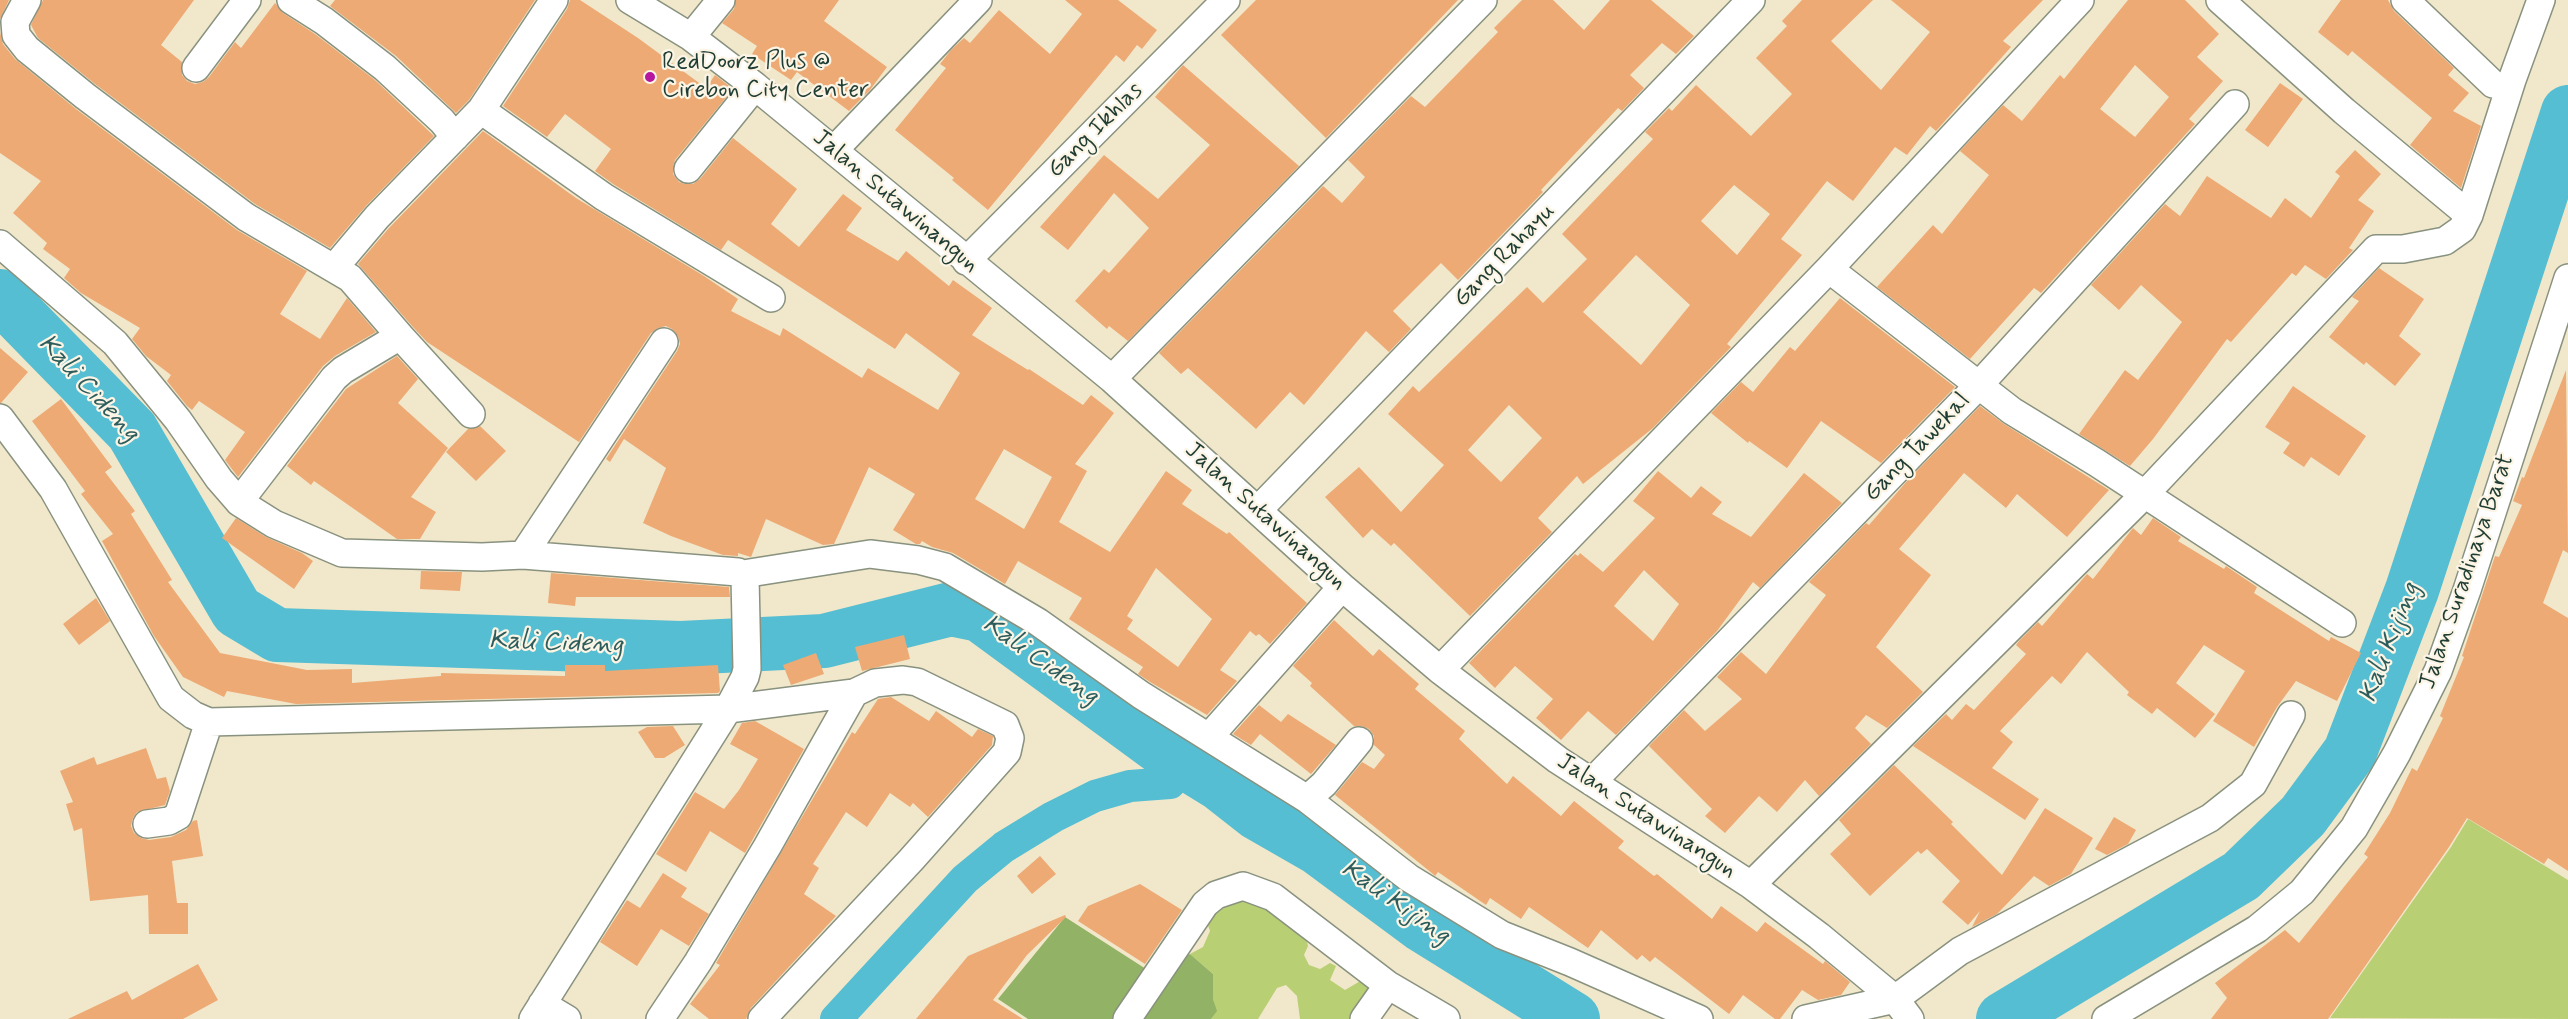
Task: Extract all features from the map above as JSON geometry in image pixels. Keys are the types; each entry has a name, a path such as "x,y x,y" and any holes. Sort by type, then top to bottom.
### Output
{"street":[{"path":"27,0 15,22 16,35 27,49 101,109 246,217 350,278 471,414"},
{"path":"196,68 247,0"},
{"path":"291,0 324,21 385,68 456,137"},
{"path":"334,268 377,217 481,110 554,0"},
{"name":"Jalan Sutawinangun","path":"630,0 691,37 755,86 1112,379 1342,587 1440,670 1592,782 1751,885 1819,936 1903,1009"},
{"path":"691,37 721,0"},
{"path":"834,150 978,0"},
{"name":"Gang Ikhlas","path":"966,261 1226,0"},
{"path":"1112,379 1484,0"},
{"name":"Gang Rahayu","path":"1258,510 1751,0"},
{"path":"1440,670 1829,269 2080,0"},
{"path":"2220,0 2344,111 2469,215"},
{"path":"2405,0 2493,84"},
{"path":"1751,885 2145,494 2376,249 2403,249 2445,241 2462,229 2469,215 2512,80 2541,0"},
{"path":"688,170 755,86"},
{"name":"Gang Tawekal","path":"1592,782 1979,385 2235,104"},
{"path":"481,110 604,197 771,298"},
{"path":"0,244 115,343 178,420 219,479 239,502 274,524 342,553 471,557 523,555 744,586 870,554 918,560 945,567 1038,622 1141,695 1307,799 1408,878 1502,935 1570,962 1699,1019"},
{"path":"1829,269 2012,411 2145,494 2342,623"},
{"name":"Jalan Suradinaya Barat","path":"2106,1019 2257,929 2302,892 2354,828 2397,753 2438,671 2467,590 2568,278"},
{"path":"239,502 334,378 343,370 400,336"},
{"path":"523,555 664,342"},
{"path":"0,418 52,489 171,698 193,715 209,722 728,709 854,693 886,680 917,682 998,721 1008,731 1010,745 1007,752 911,860 762,1019"},
{"path":"567,1019 537,1012 728,709 747,669 744,586"},
{"path":"1209,737 1342,587"},
{"path":"660,1019 698,962 762,856 854,693"},
{"path":"1806,1019 1903,1009 1960,951 2210,818 2253,784 2291,715"},
{"path":"147,824 169,821 178,816 209,722"},
{"path":"1307,799 1324,784 1359,741"},
{"path":"1127,1019 1194,917 1216,895 1244,886 1273,897 1388,985 1446,1019"},
{"path":"1364,1019 1388,985"}],"green space":[{"path":"2468,819 2568,880 2568,1019 2330,1018 2451,847"},
{"path":"1242,893 1304,930 1308,946 1304,955 1309,965 1320,969 1330,963 1336,966 1330,980 1345,990 1362,980 1372,985 1355,1019 1300,1019 1297,996 1286,985 1277,988 1258,1019 1211,1019 1216,1011 1213,999 1213,974 1190,954 1203,947 1210,931 1205,917"},
{"path":"1065,917 1146,969 1117,1019 1028,1019 998,999"},
{"path":"1190,954 1213,974 1213,999 1217,1011 1211,1019 1144,1019 1186,956"}],"building":[{"path":"0,0 9,0 0,19"},
{"path":"43,0 194,0 161,45 182,62 182,75 187,81 195,84 209,77 235,42 241,48 275,3 283,13 315,34 375,80 434,136 366,206 330,248 255,204 95,84 38,38 31,25"},
{"path":"335,0 535,0 469,100 456,113 396,56 330,6"},
{"path":"570,0 580,0 638,38 706,88 715,75 733,89 675,160 673,174 679,182 693,184 700,179 733,138 797,189 771,224 799,247 843,194 862,208 846,230 898,261 906,251 949,286 953,280 992,308 972,335 1083,405 1091,395 1114,413 1075,464 1087,471 1059,522 1110,552 1166,471 1192,490 1182,504 1227,534 1229,532 1307,603 1270,644 1259,634 1256,636 1250,631 1220,670 1237,681 1207,715 1138,674 1143,667 1069,619 1082,598 1018,561 1005,584 953,553 932,547 922,541 916,544 893,530 915,494 869,467 834,544 823,545 766,519 751,557 738,553 738,556 723,555 643,523 666,468 624,439 610,462 606,459 677,351 680,344 678,336 666,326 651,333 579,442 427,342 412,326 358,264 389,228 483,131 576,198 738,299 731,311 780,336 783,328 862,378 868,368 938,410 960,373 906,333 895,349 728,240 721,250 613,184 595,171 611,149 565,114 547,137 503,106 567,9","holes":["1004,449 1052,477 1024,529 975,499","1156,568 1212,619 1178,667 1127,629 1133,620 1127,616"]},
{"path":"736,0 839,0 824,21 887,67 870,90 849,111 797,72 791,80 752,54 757,46 722,23 734,9"},
{"path":"1065,0 1118,0 1157,30 1142,49 1137,45 1124,62 1116,55 988,210 952,180 954,178 895,130 946,68 940,64 951,50 964,38 970,43 999,10 1050,54 1082,14"},
{"path":"1256,0 1458,0 1326,138 1221,35"},
{"path":"1522,0 1553,0 1584,30 1610,0 1651,0 1694,36 1676,54 1662,43 1630,75 1644,88 1622,111 1618,108 1541,190 1543,192 1458,280 1441,263 1393,311 1411,329 1389,352 1366,331 1304,405 1290,392 1256,429 1188,368 1181,374 1159,353 1323,186 1342,203 1365,177 1348,160 1411,96 1425,107 1498,32 1494,28"},
{"path":"1802,0 1873,0 1831,41 1881,90 1930,32 1891,0 2043,0 2003,41 2011,47 1936,131 1930,126 1907,155 1895,147 1853,201 1827,181 1781,239 1802,255 1727,344 1731,347 1653,428 1583,484 1577,476 1538,518 1552,532 1470,616 1394,543 1391,546 1372,529 1363,538 1325,497 1359,467 1401,512 1444,465 1388,414 1413,386 1419,392 1527,287 1543,303 1587,259 1562,234 1653,139 1645,132 1669,108 1672,111 1696,85 1751,136 1792,94 1756,58 1787,26 1782,21","holes":["1734,185 1770,214 1737,255 1701,221","1636,255 1690,305 1641,365 1583,312","1509,405 1542,438 1501,482 1468,450"]},
{"path":"2128,0 2185,0 2219,34 2197,57 2223,81 2189,119 2195,124 2041,293 2034,288 1970,359 1877,287 1933,225 1942,234 1989,175 1960,151 2003,105 2022,121 2060,75 2064,79","holes":["2135,65 2169,97 2135,137 2100,109"]},
{"path":"2341,0 2388,0 2394,11 2454,68 2448,75 2469,93 2453,111 2481,126 2461,188 2410,145 2432,118 2352,51 2348,56 2318,32"},
{"path":"0,32 3,44 15,59 76,109 237,230 307,271 280,314 320,339 347,298 376,332 335,356 323,366 238,477 225,460 245,432 199,401 192,410 187,406 167,381 171,375 146,356 132,339 140,328 81,293 64,278 70,269 43,249 47,243 13,213 41,181 0,153"},
{"path":"1183,65 1299,166 1128,341 1109,326 1107,329 1075,301 1104,269 1109,273 1149,228 1114,193 1068,250 1040,227 1104,155 1158,199 1210,145 1155,97"},
{"path":"2280,83 2303,99 2268,147 2245,130"},
{"path":"2355,150 2381,174 2358,200 2374,211 2349,248 2353,250 2326,279 2305,265 2296,276 2292,273 2231,342 2227,339 2153,439 2130,466 2079,434 2125,370 2138,380 2182,322 2141,285 2119,310 2091,285 2165,204 2180,216 2207,176 2271,218 2285,198 2311,218 2340,176 2335,172"},
{"path":"2379,268 2424,299 2399,336 2421,354 2395,386 2366,362 2364,365 2329,337 2359,301 2352,297"},
{"path":"1840,298 1955,387 1881,463 1821,421 1787,468 1749,441 1748,443 1711,413 1741,382 1753,392 1790,347 1795,351"},
{"path":"0,348 28,372 1,403 0,403"},
{"path":"397,356 418,379 398,403 448,448 411,497 436,512 420,539 397,539 314,481 311,485 287,466 346,389"},
{"path":"2566,370 2568,553 2563,550 2543,603 2568,618 2568,871 2548,858 2544,864 2467,818 2328,1019 2211,1019 2227,998 2215,983 2285,930 2299,943 2368,857 2364,854 2390,813 2412,768 2417,771 2443,718 2440,716 2464,657 2462,656 2495,556 2499,557 2522,505 2513,501"},
{"path":"2293,386 2366,436 2339,476 2311,457 2304,467 2283,453 2290,443 2265,427"},
{"path":"61,399 112,467 105,472 135,511 131,514 172,580 168,582 220,653 307,670 352,669 352,683 441,676 441,673 565,676 565,665 605,665 605,671 718,665 720,691 718,693 296,704 227,691 224,697 183,677 154,636 102,541 113,534 81,494 85,491 32,421"},
{"path":"1980,406 2004,424 2109,490 2067,537 2017,494 2006,508 1964,473 1899,549 1931,575 1876,647 1923,692 1887,728 1866,715 1855,728 1871,744 1819,796 1805,780 1777,812 1759,796 1725,833 1705,816 1712,809 1649,746 1684,710 1705,731 1742,699 1717,677 1741,652 1766,674 1826,595 1809,582 1866,523 1869,525 1907,481"},
{"path":"480,426 506,451 476,481 446,452 468,429"},
{"path":"1658,471 1691,498 1701,486 1722,502 1712,514 1751,537 1804,473 1842,503 1760,588 1753,582 1717,631 1616,735 1588,711 1561,740 1536,718 1553,699 1515,666 1495,688 1469,663 1575,554 1578,556 1580,553 1603,572 1655,518 1633,501","holes":["1644,570 1679,604 1653,641 1614,606"]},
{"path":"236,518 266,537 302,553 313,561 294,589 222,538"},
{"path":"2153,518 2181,537 2178,541 2224,569 2226,566 2257,587 2254,593 2329,641 2331,637 2361,653 2337,701 2296,681 2277,707 2254,747 2213,721 2245,671 2204,645 2176,683 2215,714 2195,738 2157,708 2152,714 2127,695 2129,692 2087,652 2061,684 2052,676 2000,731 2013,742 1992,768 2039,799 2025,820 1913,746 1946,714 1952,720 1966,704 1974,710 2026,654 2016,645 2019,641 2038,622 2042,626 2087,574 2093,579 2133,528 2141,535"},
{"path":"421,571 462,572 460,591 420,589"},
{"path":"551,573 729,587 730,597 576,597 575,606 548,603"},
{"path":"96,598 110,621 79,645 63,624"},
{"path":"1334,620 1373,656 1379,649 1419,684 1415,689 1465,731 1459,739 1507,784 1513,776 1561,816 1574,801 1624,841 1618,848 1654,876 1657,874 1712,919 1721,906 1757,932 1765,922 1823,964 1825,961 1850,982 1841,995 1818,1000 1802,990 1780,1019 1775,1019 1743,995 1729,1014 1655,957 1650,962 1642,955 1637,960 1601,930 1588,948 1529,907 1521,919 1490,898 1486,905 1438,872 1435,876 1335,795 1362,762 1374,769 1385,755 1374,745 1374,736 1369,729 1354,726 1310,686 1312,683 1293,666"},
{"path":"904,635 910,659 862,671 855,647"},
{"path":"816,653 824,674 791,685 783,665"},
{"path":"891,697 929,721 936,711 972,737 978,729 993,736 992,745 928,817 913,803 910,807 890,793 867,827 846,812 813,864 819,868 804,894 836,916 751,1008 746,1019 709,1019 690,1004 720,965 716,963 852,732 855,734 878,699"},
{"path":"1259,705 1281,722 1288,714 1336,745 1311,774 1260,734 1251,745 1233,734"},
{"path":"755,721 804,749 745,853 710,831 686,872 656,854 695,792 724,809 739,790 758,759 730,744 742,723"},
{"path":"673,726 685,745 664,758 655,758 638,732 647,727"},
{"path":"146,748 157,779 166,777 170,791 165,805 137,812 131,826 134,833 149,840 171,837 186,830 193,821 197,820 203,856 172,861 177,903 188,903 188,934 149,934 148,895 90,901 82,828 74,831 66,804 73,802 60,771 94,757 97,765"},
{"path":"1894,765 1953,822 1951,824 2002,875 2045,808 2093,838 2071,874 2049,886 2034,876 1997,914 1972,927 1980,911 1968,925 1942,902 1960,881 1927,849 1921,854 1918,851 1870,896 1830,854 1851,834 1839,820"},
{"path":"2114,817 2136,830 2128,844 2107,855 2095,849"},
{"path":"1040,856 1056,874 1032,894 1017,876"},
{"path":"663,873 687,888 681,897 709,914 689,946 661,929 637,966 600,942 627,900 640,908"},
{"path":"1140,884 1182,910 1145,964 1078,921 1088,906"},
{"path":"1065,915 1066,917 1027,955 993,1000 1023,1019 916,1019 968,956"},
{"path":"198,964 218,1000 183,1019 68,1019 127,991 132,1000"}],"waterway":[{"name":"Kali Kijing","path":"2003,1019 2241,876 2303,816 2350,752 2412,590 2568,112"},
{"name":"Kali Cideng","path":"0,296 132,431 237,611 277,635 681,648 824,641 951,609 980,615 1160,747 1220,784 1257,813 1318,848 1422,925 1573,1019"},
{"path":"836,1019 965,879 1004,847 1053,817 1095,796 1130,786 1170,783"}],"place":[{"name":"RedDoorz Plus @ Cirebon City Center","path":"650,77"}]}
